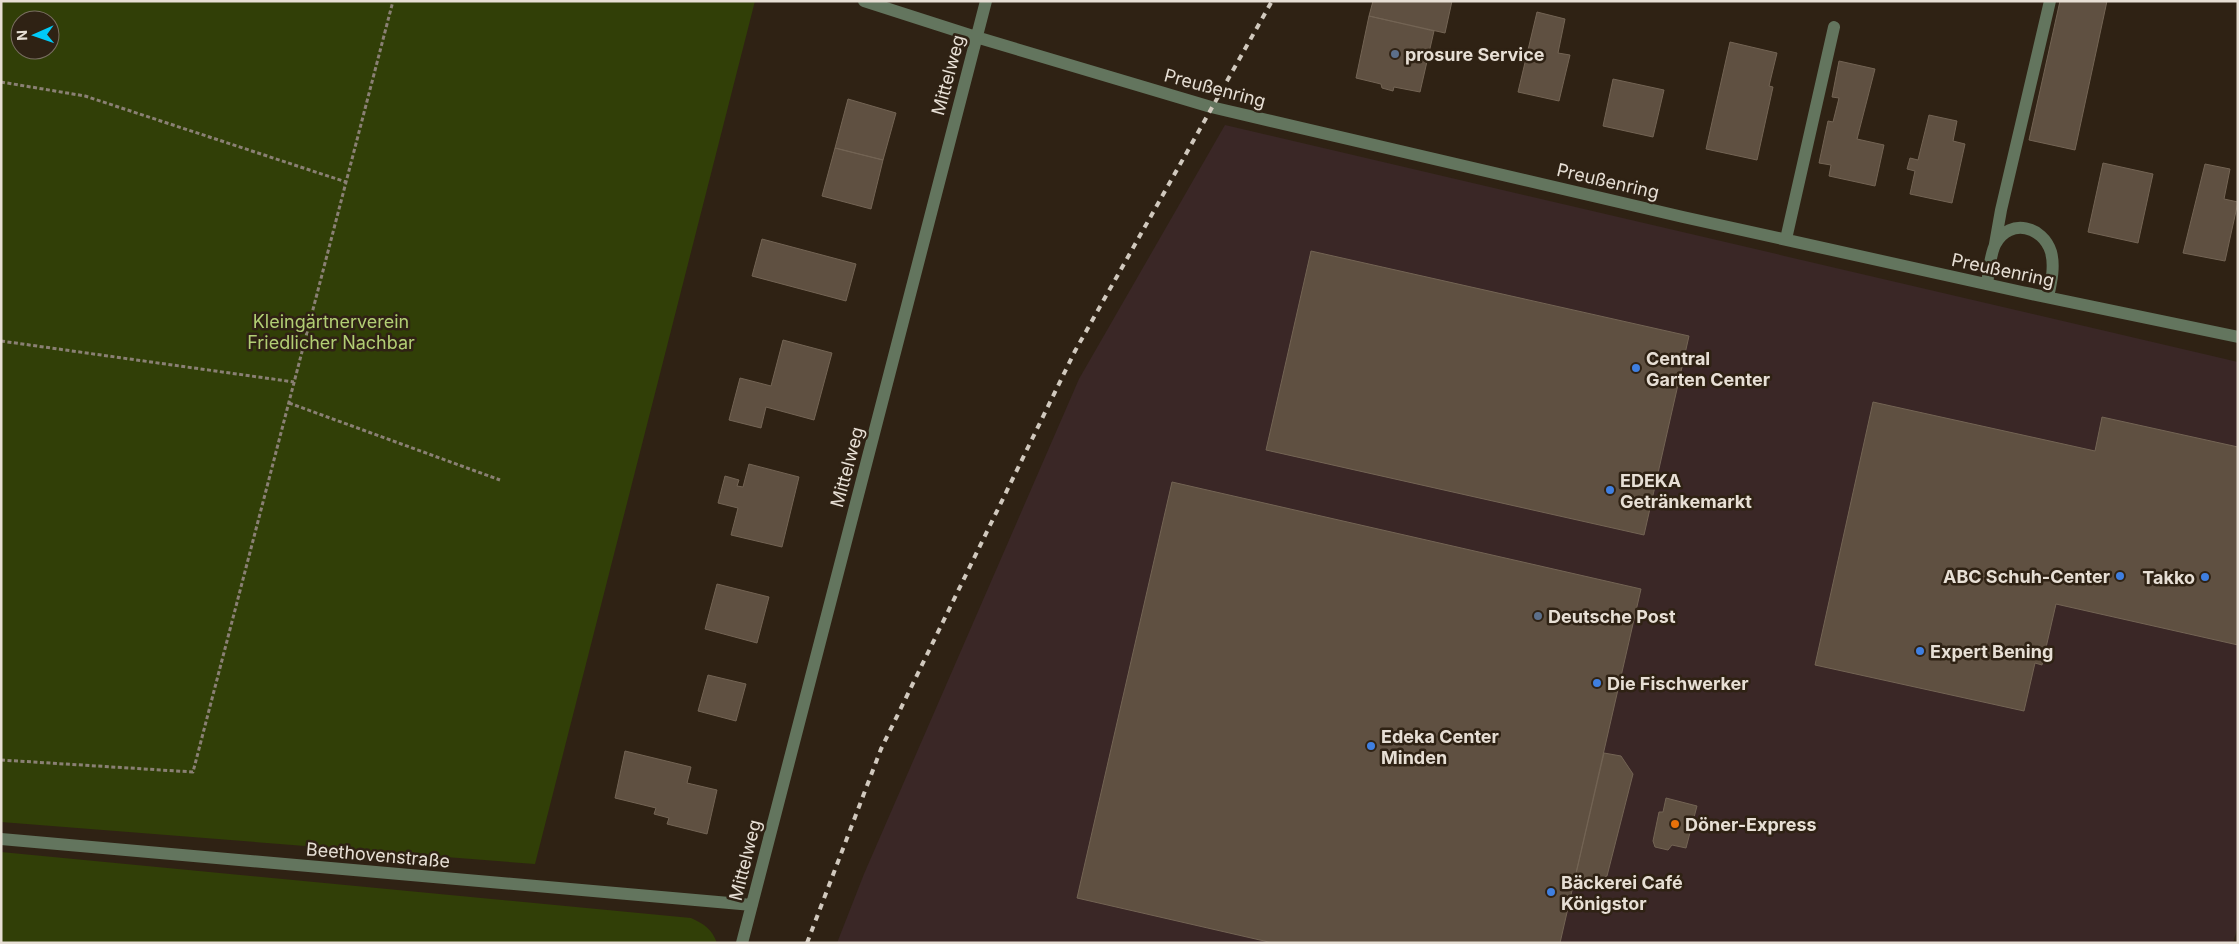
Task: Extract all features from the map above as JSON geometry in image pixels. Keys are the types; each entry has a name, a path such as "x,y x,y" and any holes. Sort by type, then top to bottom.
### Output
{"street":[{"name":"Preußenring","path":"864,1 976,37 1211,107 2048,298 2238,337"},
{"name":"Mittelweg","path":"742,943 986,1"},
{"path":"1986,284 2050,1"},
{"path":"1786,239 1834,27"},
{"path":"1995,244 2006,231 2022,226 2037,232 2045,239 2051,251 2053,269 2048,298"},
{"name":"Beethovenstraße","path":"1,839 752,906"}],"path":[{"path":"1,760 193,772 393,1"},
{"path":"1,82 86,96 346,182"},
{"path":"1,341 294,382"},
{"path":"289,403 500,480"}],"shaded area":[{"path":"1225,125 2238,362 2238,926 2233,943 837,943 864,874 1079,379"}],"green space":[{"name":"Kleingärtnerverein Friedlicher Nachbar","path":"1,1 755,1 535,864 1,822"},
{"path":"1,852 691,918 707,928 713,934 717,943 1,943"}],"building":[{"path":"1373,1 1452,1 1445,33 1369,16"},
{"path":"2060,1 2107,1 2075,150 2029,140"},
{"path":"1537,12 1565,19 1558,53 1570,55 1559,101 1518,92"},
{"name":"prosure Service","path":"1369,16 1434,31 1420,92 1394,87 1393,91 1382,88 1381,84 1356,78"},
{"path":"1730,42 1777,53 1769,86 1773,87 1757,160 1706,149"},
{"path":"1839,61 1875,69 1857,139 1884,145 1875,186 1829,176 1831,165 1819,163 1828,121 1833,122 1839,98 1832,97"},
{"path":"1613,79 1664,90 1653,137 1603,126"},
{"path":"848,99 896,113 883,160 835,148"},
{"path":"1929,115 1957,121 1953,141 1965,144 1952,203 1910,194 1915,171 1907,169 1910,158 1918,160"},
{"path":"835,148 883,160 871,209 822,196"},
{"path":"2103,163 2153,174 2138,243 2088,232"},
{"path":"2205,164 2230,169 2224,199 2238,202 2225,261 2183,253"},
{"path":"762,239 856,264 846,301 752,276"},
{"path":"1311,251 1689,336 1644,535 1266,450"},
{"path":"783,340 832,353 814,420 766,407 761,428 729,420 740,378 771,386"},
{"path":"1873,402 2095,451 2102,417 2238,447 2238,645 2056,604 2042,665 2035,663 2024,711 1815,665"},
{"path":"749,464 799,477 782,547 731,535 738,508 718,503 725,476 739,480 737,486 743,487"},
{"path":"1172,482 1641,589 1560,943 1273,943 1077,898"},
{"path":"717,584 769,597 757,643 705,629"},
{"path":"708,675 746,684 736,721 698,711"},
{"path":"625,751 691,767 687,783 717,790 707,834 667,824 669,818 654,814 656,808 615,798"},
{"path":"1604,753 1621,756 1633,774 1607,876 1590,882 1575,878"},
{"path":"1666,798 1697,806 1686,848 1672,845 1668,850 1655,847 1653,841 1659,812 1663,812"}],"railway":[{"path":"807,943 881,749 1075,351 1272,1"}],"place":[{"name":"prosure Service","path":"1395,54"},
{"name":"Central Garten Center","path":"1636,368"},
{"name":"EDEKA Getränkemarkt","path":"1610,490"},
{"name":"ABC Schuh-Center","path":"2120,576"},
{"name":"Takko","path":"2205,577"},
{"name":"Deutsche Post","path":"1538,616"},
{"name":"Expert Bening","path":"1920,651"},
{"name":"Die Fischwerker","path":"1597,683"},
{"name":"Edeka Center Minden","path":"1371,746"},
{"name":"Döner-Express","path":"1675,824"},
{"name":"Bäckerei Café Königstor","path":"1551,892"}]}
